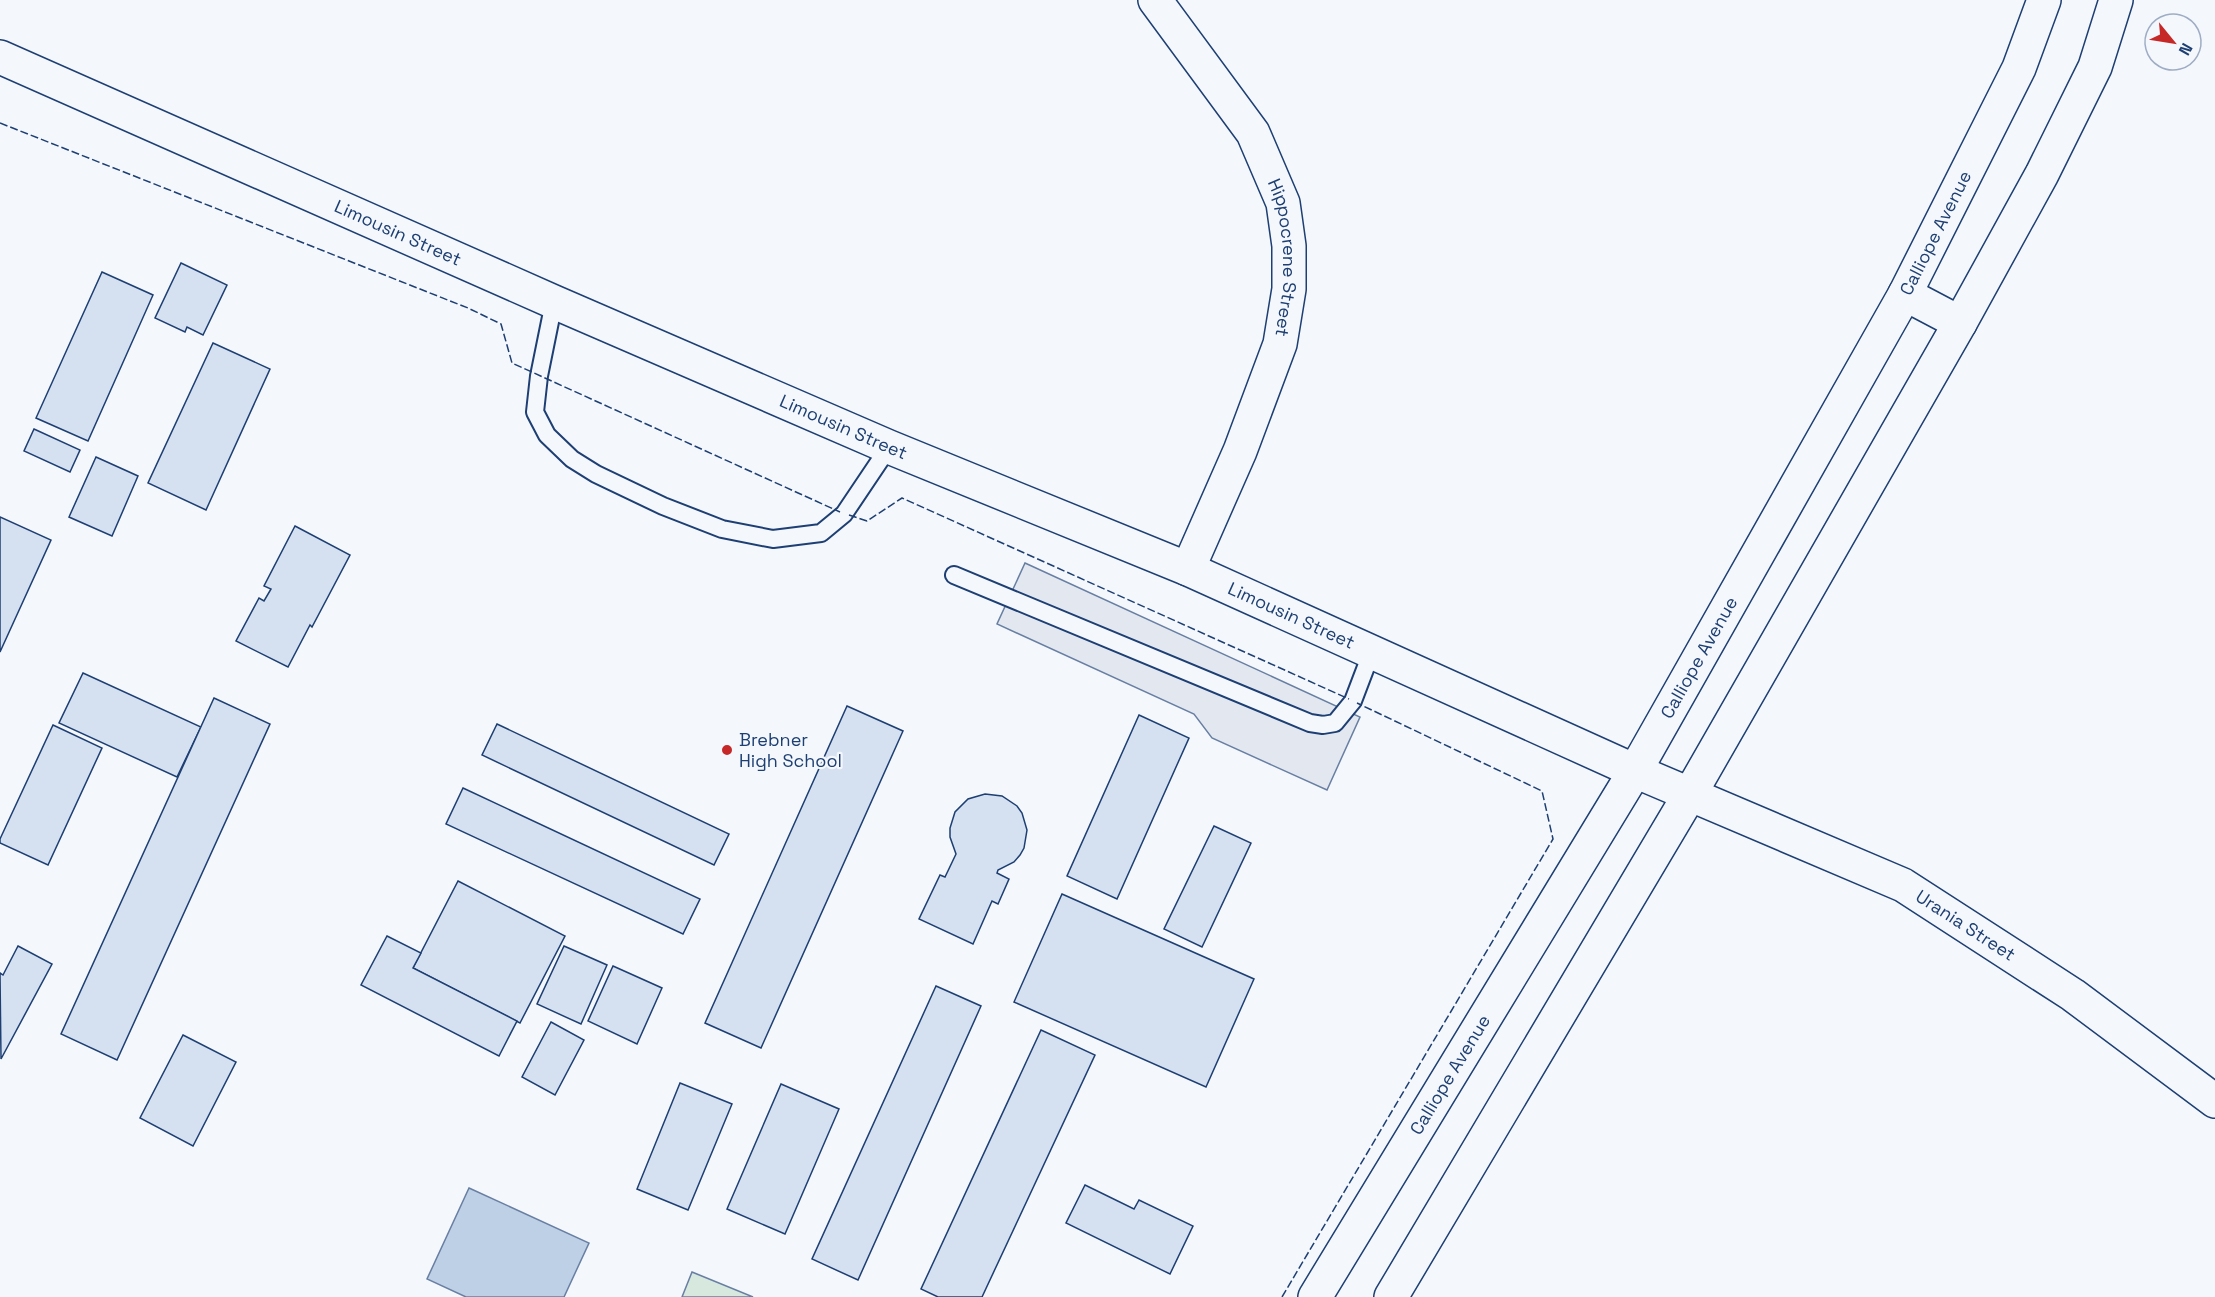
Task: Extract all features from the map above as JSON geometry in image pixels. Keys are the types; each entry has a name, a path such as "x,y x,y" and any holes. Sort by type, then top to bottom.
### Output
{"street":[{"name":"Hippocrene Street","path":"1155,0 1253,133 1283,203 1289,246 1289,289 1280,345 1240,451 1188,569"},
{"name":"Calliope Avenue","path":"1315,1297 1635,771 1905,294 2019,68 2044,0"},
{"path":"1391,1297 1690,794 1960,323 2042,174 2095,67 2116,0"},
{"name":"Limousin Street","path":"0,57 889,447 1188,569 1690,794"},
{"path":"1905,294 1960,323"},
{"name":"Urania Street","path":"1690,794 1903,885 2073,995 2215,1101"}],"lane":[{"path":"554,302 539,376 535,412 547,435 572,459 588,469 663,506 722,529 773,539 821,533 844,514 889,447"},
{"path":"954,575 1310,723 1323,725 1335,723 1353,701 1372,651"}],"shaded area":[{"path":"1025,563 1360,717 1327,790 1212,738 1194,714 997,624"},
{"path":"692,1272 753,1297 682,1297"}],"water":[{"path":"469,1188 589,1243 564,1297 466,1297 427,1279"}],"building":[{"path":"181,263 227,285 203,335 187,327 185,332 155,318"},
{"path":"102,272 153,295 88,441 36,418"},
{"path":"213,343 270,369 206,510 148,483"},
{"path":"34,429 80,450 70,472 24,451"},
{"path":"96,457 138,476 112,536 69,517"},
{"path":"0,517 51,540 0,652"},
{"path":"295,526 350,555 288,667 236,641 259,598 264,601 271,589 264,586"},
{"path":"83,673 201,727 177,777 59,723"},
{"path":"214,698 270,724 117,1060 61,1034"},
{"path":"847,706 903,731 761,1048 705,1023"},
{"path":"1139,715 1189,738 1117,899 1067,876"},
{"path":"497,724 729,834 714,865 482,755"},
{"path":"53,725 102,748 48,865 0,843 0,839"},
{"path":"463,788 700,899 683,934 446,824"},
{"path":"985,794 1002,796 1017,806 1022,813 1027,830 1024,848 1020,855 1014,862 998,870 997,873 1009,879 998,904 992,901 973,944 919,919 940,875 945,877 956,854 950,837 955,812 968,799"},
{"path":"1214,826 1251,843 1202,947 1164,929"},
{"path":"458,881 565,936 520,1023 413,968"},
{"path":"1062,894 1254,979 1206,1087 1014,1002"},
{"path":"387,936 421,953 413,968 517,1021 499,1056 361,985"},
{"path":"18,946 52,964 1,1059 0,973 3,975"},
{"path":"564,946 607,965 581,1024 537,1004"},
{"path":"613,966 662,988 637,1044 588,1021"},
{"path":"936,986 981,1006 858,1280 812,1259"},
{"path":"551,1022 584,1040 555,1095 522,1077"},
{"path":"1041,1030 1095,1055 982,1297 938,1297 921,1289"},
{"path":"183,1035 236,1062 193,1146 140,1118"},
{"path":"680,1083 732,1104 688,1210 637,1189"},
{"path":"781,1084 839,1109 785,1234 727,1209"},
{"path":"1085,1185 1134,1209 1139,1200 1193,1226 1170,1274 1066,1223"}],"fence":[{"path":"0,123 468,308 501,324 512,363 840,512"},
{"path":"849,515 867,521 902,498 1349,699"},
{"path":"1282,1297 1553,839 1542,791 1357,703"}],"place":[{"name":"Brebner High School","path":"727,750"}]}
